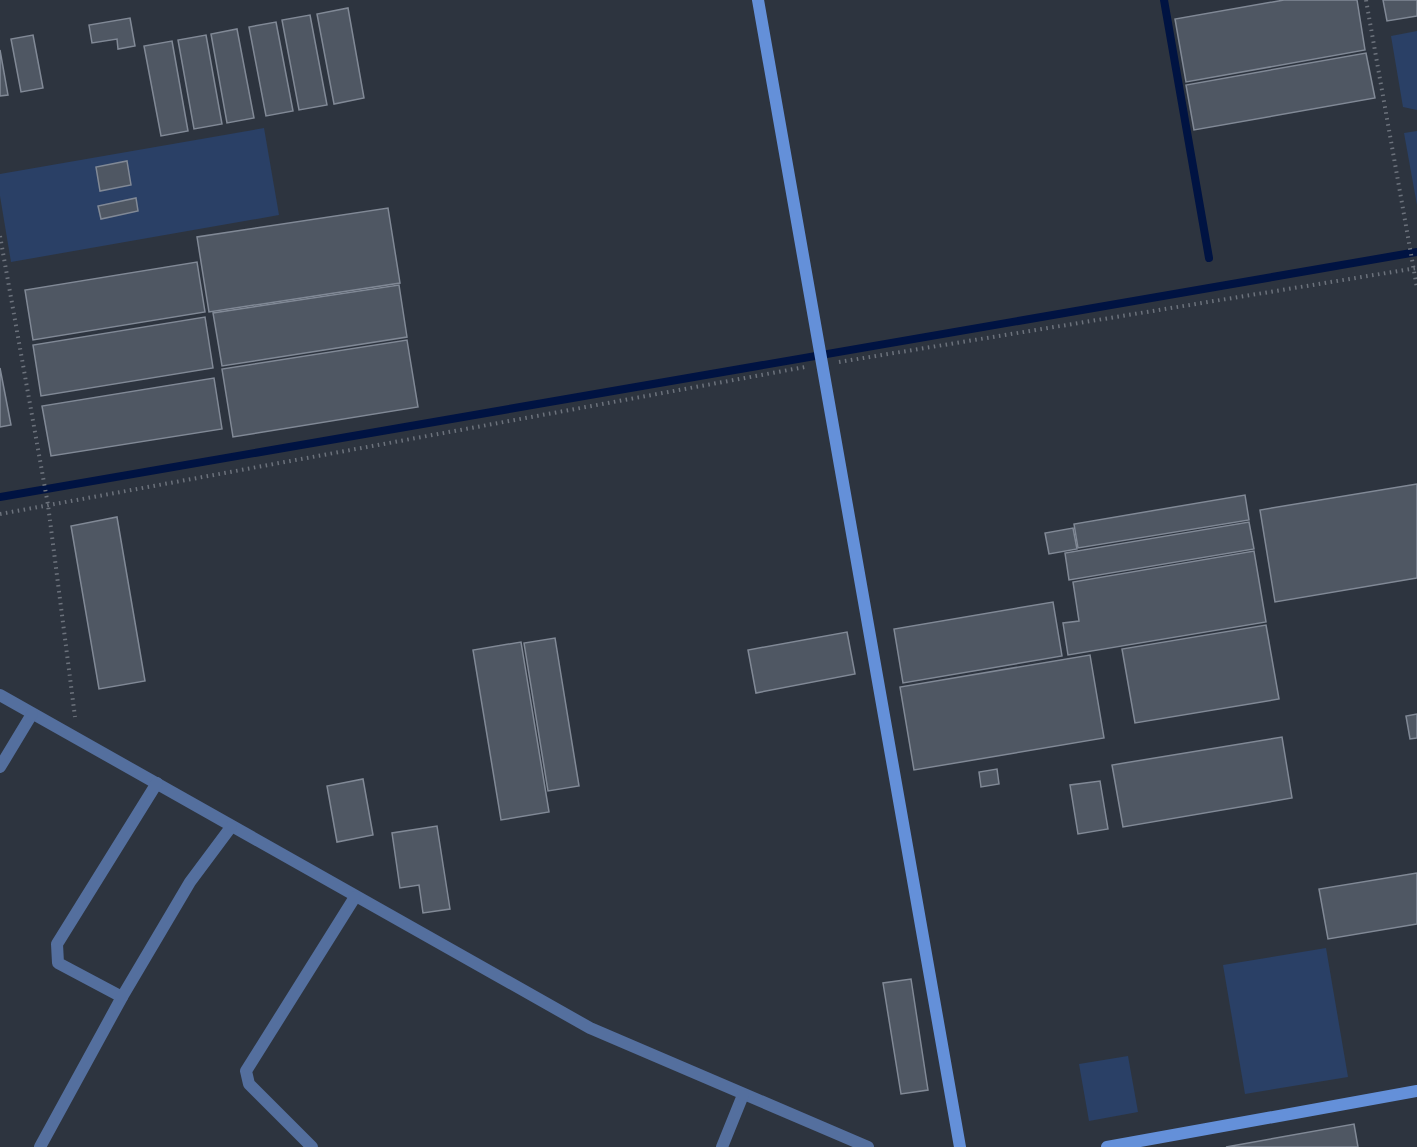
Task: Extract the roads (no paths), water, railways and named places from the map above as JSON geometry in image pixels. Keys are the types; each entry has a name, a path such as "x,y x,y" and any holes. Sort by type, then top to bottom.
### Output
{"street":[{"path":"758,0 960,1147"},
{"path":"0,695 590,1028 868,1147"},
{"path":"0,768 32,714"},
{"path":"122,997 58,963 57,944 157,783"},
{"path":"40,1147 122,997 190,882 231,827"},
{"path":"312,1147 249,1083 246,1071 355,897"},
{"path":"1107,1147 1150,1143 1417,1091"},
{"path":"722,1147 743,1095"}],"waterway":[{"path":"1164,0 1209,258"},
{"path":"0,497 1417,252"}]}
